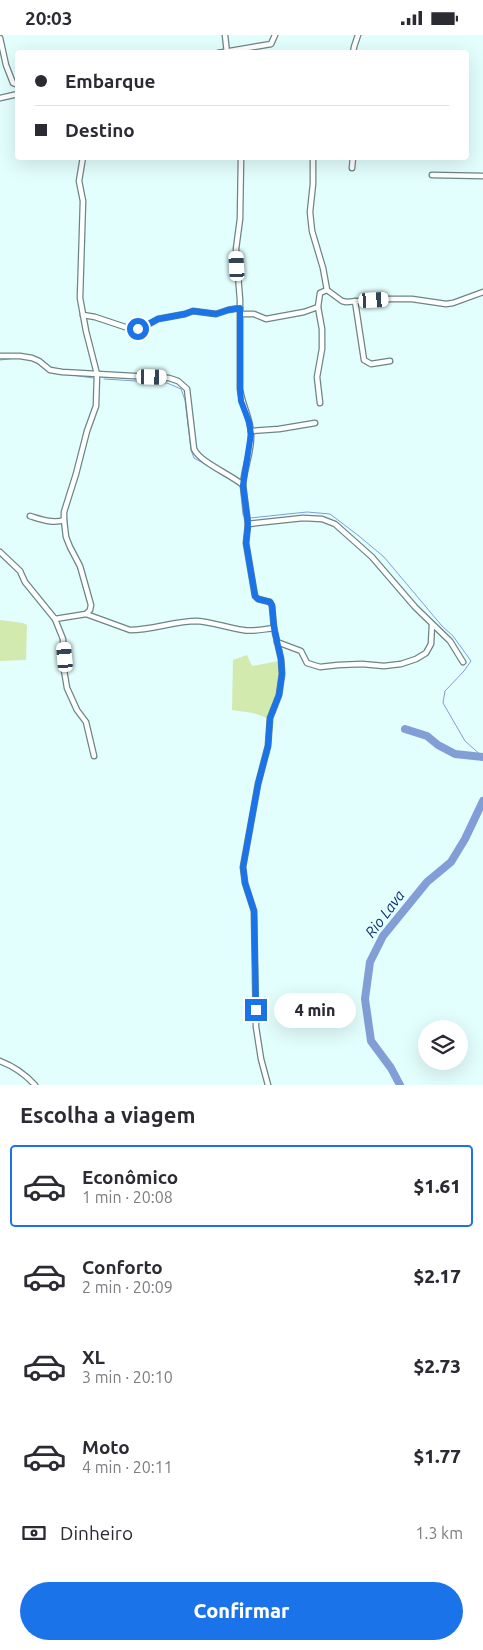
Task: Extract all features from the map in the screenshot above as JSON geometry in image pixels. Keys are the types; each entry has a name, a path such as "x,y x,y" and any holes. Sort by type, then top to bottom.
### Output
{"street":[{"path":"225,35 227,50"},
{"path":"238,50 271,44 275,35"},
{"path":"354,50 358,35"},
{"path":"0,38 6,65 15,84 15,94 0,98"},
{"path":"82,160 79,181 83,201 80,298 97,374 96,406 64,512 64,520 66,537 80,566 92,605 86,614"},
{"path":"241,160 240,219 236,249 241,314 240,389 241,401 251,431 243,485 248,524 246,543 255,596 258,599 272,603 274,628 281,659 282,674 279,695 270,718 268,746 258,784 243,867 245,883 254,911 256,1027 261,1059 268,1085"},
{"path":"313,160 310,213 312,231 323,268 327,291 342,301 412,299 432,303 453,303 483,292"},
{"path":"352,168 353,160"},
{"path":"432,175 483,176"},
{"path":"320,403 317,377 322,349 322,329 318,307 320,293 327,291"},
{"path":"355,301 364,360 371,364 390,361"},
{"path":"241,314 254,314 266,319 299,313 318,307"},
{"path":"83,315 138,329 158,319 193,311 216,314 240,308"},
{"path":"0,356 32,358 40,361 50,370 79,374 169,378 183,384 187,389 189,397 190,424 196,454 243,485"},
{"path":"251,431 315,423"},
{"path":"30,516 49,521 60,522 64,520"},
{"path":"248,524 303,518 322,519 332,522 356,541 372,557 415,607 450,641 463,662"},
{"path":"0,551 20,571 24,582 55,619 63,639 67,689 77,710 86,723 94,756"},
{"path":"55,619 86,614 130,630 192,621 215,623 254,631 274,628"},
{"path":"277,642 301,651 308,665 320,667 362,664 392,666 423,656 431,644 432,624"},
{"path":"0,1061 18,1070 35,1085"}],"green space":[{"path":"0,620 27,625 26,660 0,661"},
{"path":"247,655 252,666 279,661 280,677 278,690 267,718 253,713 232,710 233,660"}],"waterway":[{"path":"0,360 17,358"},
{"path":"28,359 36,362"},
{"path":"51,372 93,378"},
{"path":"104,379 167,383 181,389 185,400 191,450 194,458 212,468"},
{"path":"240,485 243,515 245,518"},
{"path":"250,518 307,512 330,514 384,557 442,626 453,636 471,661 445,691 443,703 465,741 483,757"},
{"path":"405,729 427,736 438,745 455,754 483,757"},
{"name":"Rio Lava","path":"400,1085 391,1068 371,1041 365,999 370,962 383,936 427,882 451,862 465,839 483,801"}],"route":[{"path":"138,329 158,319 193,311 216,314 240,308 241,401 249,422 251,434 243,485 248,524 246,543 255,596 258,599 272,603 274,628 281,659 282,674 279,695 271,713 268,746 258,784 243,867 245,883 254,911 256,1010"}]}
